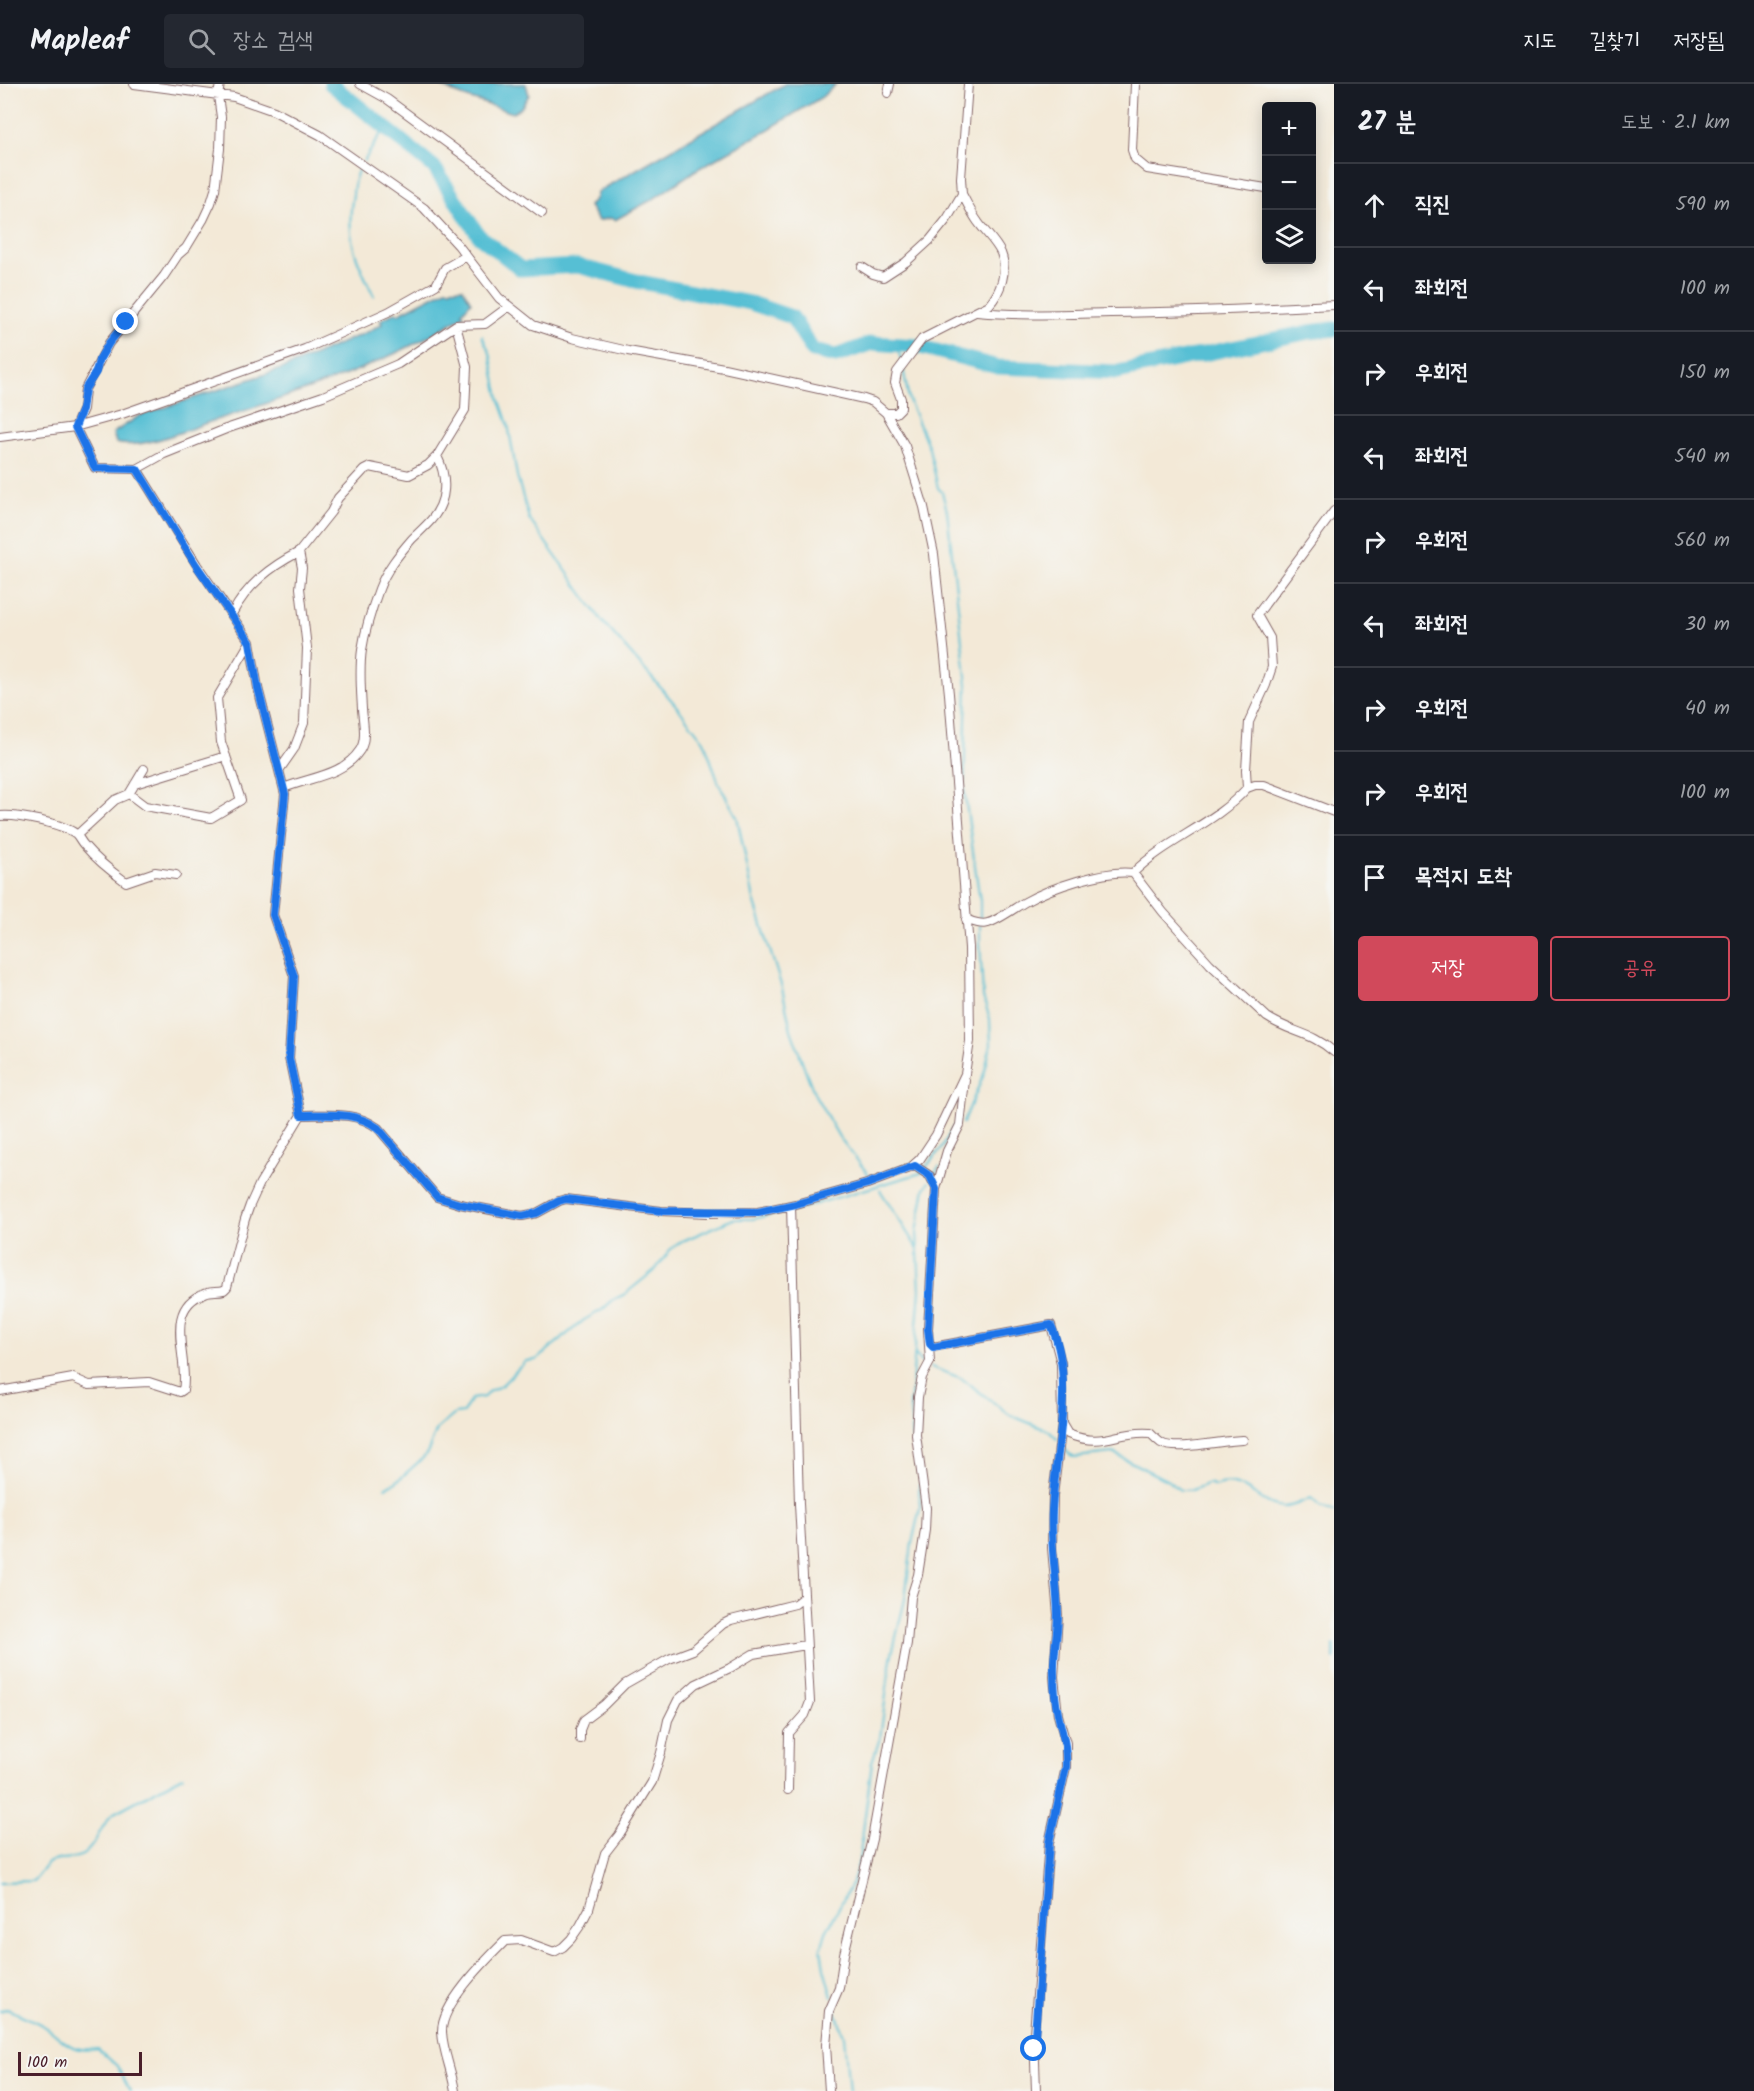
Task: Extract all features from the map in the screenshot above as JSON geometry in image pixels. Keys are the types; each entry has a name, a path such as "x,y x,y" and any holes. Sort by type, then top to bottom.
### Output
{"street":[{"path":"134,84 219,89 282,115 320,135 424,208 450,235 508,307 533,325 572,338 628,351 724,368 873,402 886,412 904,446 924,507 934,554 949,694 966,919 970,973 970,1033 969,1058 956,1096 936,1135 915,1166 867,1184 758,1212 708,1213 633,1209 566,1199 537,1213 522,1216 460,1204 437,1197 378,1128 369,1121 358,1116 301,1115"},
{"path":"360,84 387,99 542,213"},
{"path":"888,93 891,84"},
{"path":"886,412 896,413 902,408 895,383 897,372 922,339 989,305 997,297 1003,273 1000,252 962,194 961,178 968,84"},
{"path":"1135,84 1132,150 1135,159 1147,169 1262,187"},
{"path":"219,89 221,134 218,168 215,190 203,220 186,248 178,255 164,276 109,343 85,389 82,409 75,427 95,468 137,469 164,454 226,429 323,396 398,364 456,326 486,324 508,307"},
{"path":"862,267 883,277 906,262 930,240 947,219 962,194"},
{"path":"0,437 75,427 122,414 305,350 388,312 436,285 445,268 466,256"},
{"path":"977,312 1007,315 1195,312 1334,305"},
{"path":"232,614 240,597 253,582 299,552 331,512 338,498 364,470 370,467 409,475 428,465 437,456 465,410 467,367 456,326"},
{"path":"284,788 335,771 347,763 362,747 364,729 362,651 377,596 386,573 414,537 430,521 442,502 443,473 437,456"},
{"path":"0,1391 73,1378 89,1385 149,1382 180,1392 183,1390 180,1340 183,1313 189,1304 200,1296 224,1290 227,1287 244,1219 250,1205 260,1183 301,1115 289,1058 294,976 273,915 284,788 258,688 250,642 196,565 137,469"},
{"path":"1247,788 1246,760 1249,722 1272,667 1270,638 1257,615 1334,511"},
{"path":"280,769 294,749 304,723 307,648 300,588 302,568 299,552"},
{"path":"129,794 145,806 211,818 241,800 221,742 217,698 250,642"},
{"path":"135,784 226,756"},
{"path":"77,835 115,800 129,794 144,769"},
{"path":"966,919 972,922 988,923 1054,888 1115,873 1133,873 1163,849 1225,807 1247,788 1255,785 1264,785 1334,812"},
{"path":"0,816 15,816 54,824 77,835 85,846 126,882 155,872 176,875"},
{"path":"1133,873 1210,964 1267,1017 1275,1023 1315,1038 1334,1052"},
{"path":"829,2091 826,2045 829,2011 839,1988 854,1909 872,1839 907,1642 911,1597 918,1575 925,1530 926,1508 915,1435 919,1386 930,1362 928,1329 936,1189 947,1151 960,1125 965,1074"},
{"path":"915,1166 930,1176 936,1189"},
{"path":"788,1790 789,1733 805,1715 810,1701 804,1598 791,1205"},
{"path":"930,1344 933,1347 1051,1325 1061,1363 1062,1424 1053,1496 1052,1548 1058,1615 1054,1677 1058,1714 1066,1743 1066,1767 1049,1843 1034,2033 1036,2091"},
{"path":"1062,1424 1068,1434 1089,1441 1142,1432 1150,1433 1162,1443 1179,1447 1223,1440 1243,1440"},
{"path":"580,1739 580,1730 584,1720 636,1676 693,1650 730,1620 795,1604 804,1598"},
{"path":"455,2091 442,2029 453,2002 488,1958 505,1941 520,1940 554,1952 572,1939 589,1909 605,1853 652,1782 668,1720 678,1700 696,1684 753,1654 806,1645"}],"water":[{"path":"437,84 526,84 529,95 521,108 513,113 462,96"},
{"path":"785,84 836,84 822,97 696,170 653,199 615,220 610,218 598,221 589,206 596,198 597,192"},
{"path":"463,288 471,302 462,312 464,315 403,350 370,365 305,390 160,439 126,445 116,443 113,433 139,416 287,367 369,331 382,324 380,320 396,312 398,314 446,289"}],"waterway":[{"path":"331,84 434,167 479,236 521,269 578,266 640,282 750,303 792,317 813,351 836,356 872,343 917,346 998,367 1118,372 1309,332 1334,329"},
{"path":"364,161 385,127"},
{"path":"360,167 355,180 351,209 351,235 357,258 374,296"},
{"path":"482,336 490,353 499,398 508,424 517,476 529,519 602,621 704,741 719,784 737,817 754,900 782,988 791,1030 806,1072 815,1095 839,1137 869,1175"},
{"path":"896,345 902,362"},
{"path":"903,368 909,400 929,448 938,488 942,492 947,511 967,685 964,789 980,901 983,997 990,1019 991,1045 984,1074 963,1123"},
{"path":"795,1210 921,1173 941,1149 956,1123"},
{"path":"932,1177 939,1167"},
{"path":"914,1447 910,1408 920,1290 917,1232 925,1188 929,1182"},
{"path":"880,1190 917,1248"},
{"path":"385,1487 395,1483 423,1458 437,1429 455,1414 463,1413 471,1399 484,1397 488,1392 502,1385 526,1361 536,1360 584,1320 625,1294 656,1269 678,1243 733,1219 753,1219 787,1211"},
{"path":"915,1354 925,1365"},
{"path":"931,1367 961,1378 1010,1415 1049,1431 1057,1439"},
{"path":"1062,1446 1075,1457 1113,1453 1168,1481 1180,1490 1192,1490 1209,1483 1215,1486 1225,1483 1234,1484 1275,1505 1287,1507 1311,1498 1321,1507 1334,1512"},
{"path":"832,1997 821,1949 826,1932 853,1881 859,1861 872,1762 880,1738 891,1658 905,1599 912,1543 920,1508 919,1485"},
{"path":"1334,1645 1334,1659"},
{"path":"0,1882 33,1881 49,1862 84,1854 93,1845 105,1823 114,1813 183,1776"},
{"path":"834,2006 844,2036 849,2091"},
{"path":"0,2012 7,2009 33,2020 75,2048 98,2049 117,2066 130,2091"}],"route":[{"path":"126,322 99,360 96,372 85,389 82,409 75,427 95,468 137,469 196,565 250,642 258,688 285,794 273,915 294,976 289,1058 301,1115 358,1116 369,1121 378,1128 437,1197 460,1204 522,1216 537,1213 551,1204 566,1199 662,1211 758,1212 867,1184 915,1166 930,1176 936,1189 928,1329 930,1344 933,1347 1051,1325 1062,1372 1062,1424 1052,1512 1052,1548 1058,1615 1054,1677 1058,1714 1067,1755 1049,1843 1034,2049"}]}
